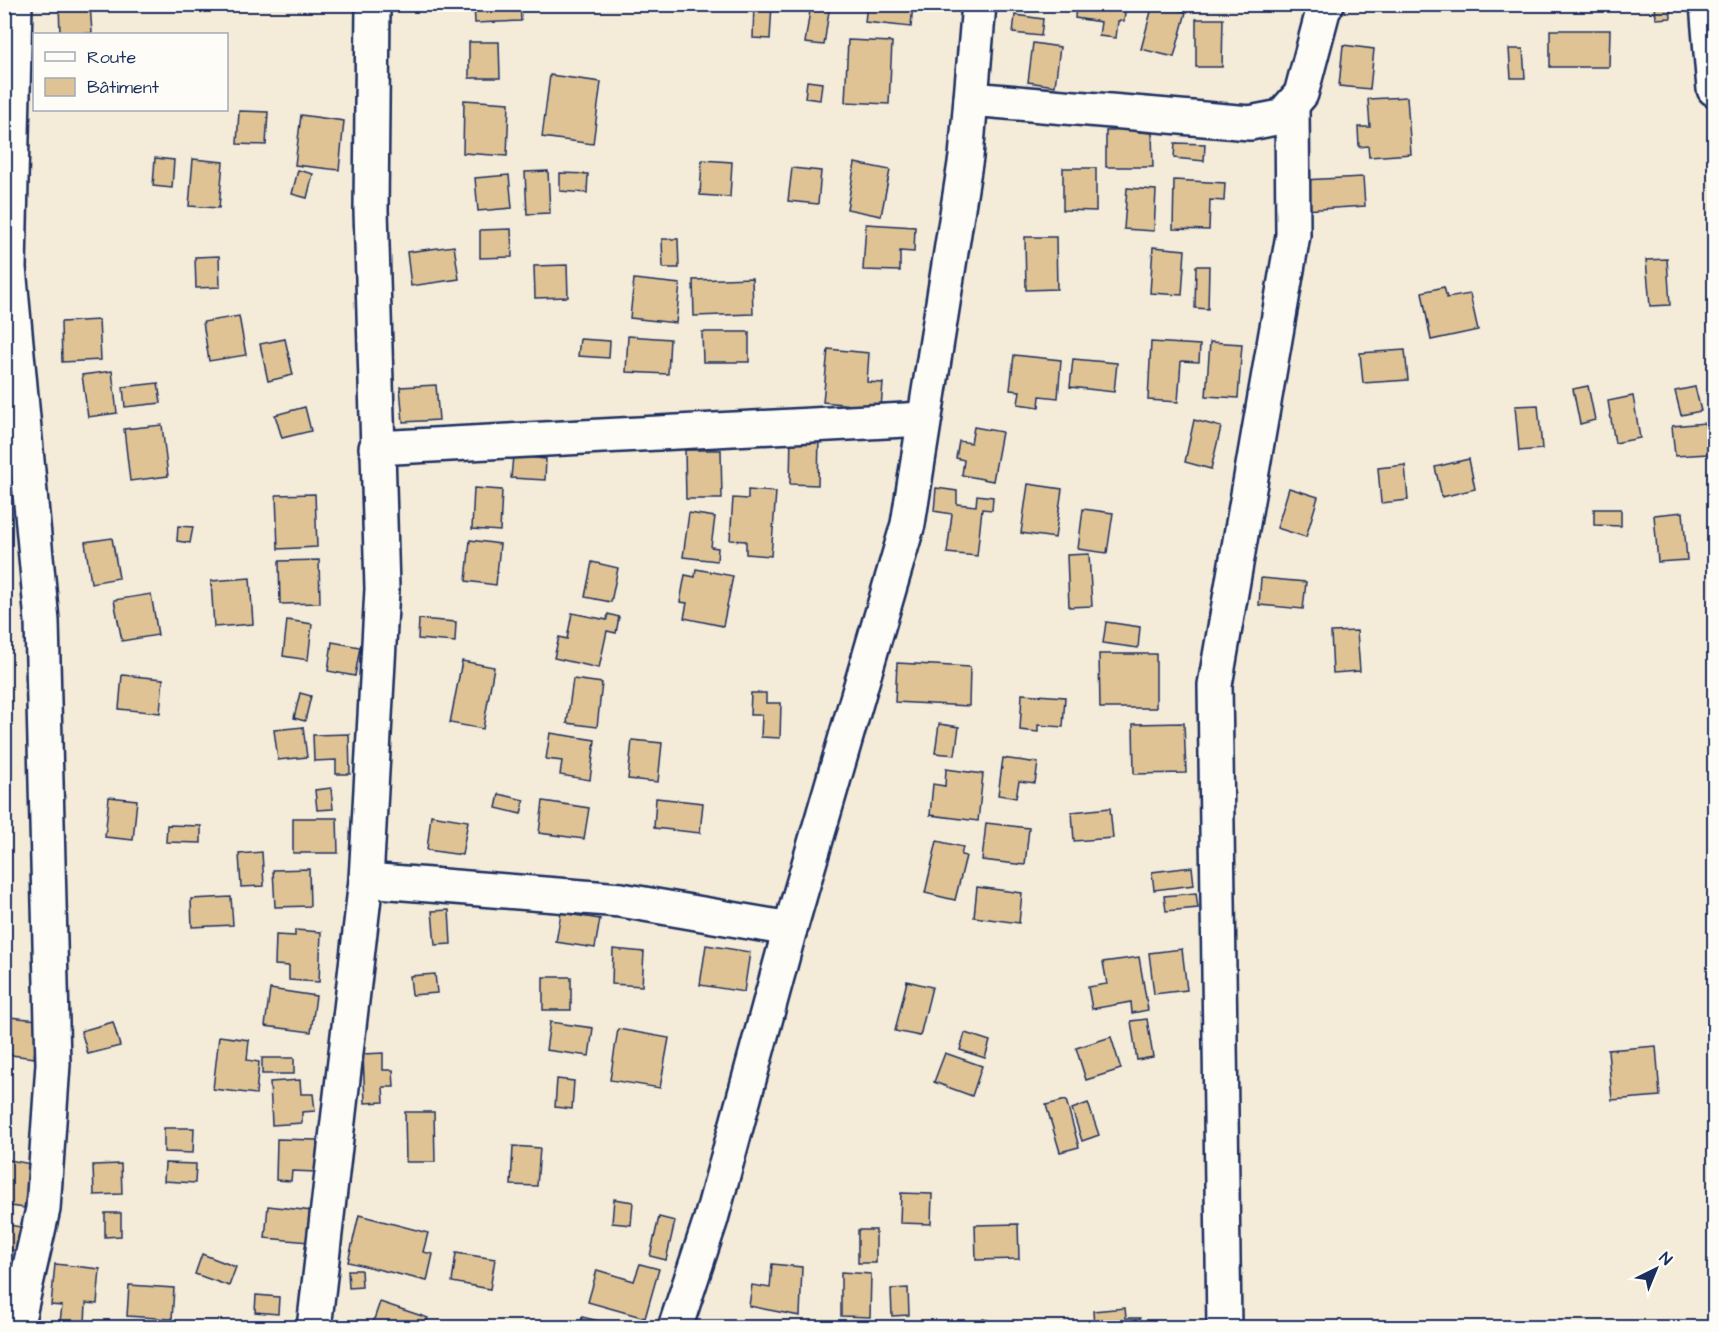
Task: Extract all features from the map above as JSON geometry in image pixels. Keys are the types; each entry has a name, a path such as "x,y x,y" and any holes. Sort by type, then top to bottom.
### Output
{"street":[{"path":"15,4 9,268 42,621 53,1064 43,1209 16,1328"},
{"path":"314,1328 366,880 382,589 376,448 371,210 373,4"},
{"path":"675,1328 711,1220 790,929 908,524 966,157 979,4"},
{"path":"971,99 1250,123 1281,117 1301,94 1323,11 1327,4"},
{"path":"1707,4 1714,89"},
{"path":"1224,1328 1215,685 1293,235 1292,107"},
{"path":"376,448 924,419"},
{"path":"366,880 621,900 790,929"}],"building":[{"path":"59,4 90,4 92,33 60,33"},
{"path":"474,4 520,4 521,21 475,23"},
{"path":"754,4 772,4 770,39 753,38"},
{"path":"811,4 830,4 824,45 805,43"},
{"path":"867,4 913,4 911,27 865,22"},
{"path":"1076,4 1126,4 1124,21 1118,21 1116,38 1099,36 1101,22 1075,18"},
{"path":"1153,4 1186,12 1174,57 1141,49"},
{"path":"1655,4 1670,4 1671,18 1656,19"},
{"path":"1015,15 1043,19 1041,36 1013,33"},
{"path":"1196,19 1223,19 1222,67 1196,67"},
{"path":"1550,30 1610,30 1609,67 1550,67"},
{"path":"848,40 892,42 889,104 845,102"},
{"path":"469,42 499,42 500,78 469,78"},
{"path":"1033,43 1060,47 1055,86 1028,82"},
{"path":"1343,45 1374,49 1370,89 1339,86"},
{"path":"1509,49 1523,49 1525,78 1511,78"},
{"path":"550,75 601,82 593,144 542,137"},
{"path":"807,81 822,83 820,100 805,98"},
{"path":"1407,97 1411,154 1369,157 1368,146 1359,147 1358,127 1370,127 1368,99"},
{"path":"464,100 509,103 507,156 463,153"},
{"path":"239,111 268,112 266,145 237,144"},
{"path":"301,115 344,121 339,170 295,165"},
{"path":"1114,120 1139,120 1139,132 1152,133 1153,167 1106,167 1106,131 1114,131"},
{"path":"1175,143 1205,144 1204,161 1174,158"},
{"path":"155,158 174,160 172,188 153,186"},
{"path":"193,159 223,162 219,208 189,206"},
{"path":"702,160 732,162 730,197 700,195"},
{"path":"855,163 890,170 881,216 847,209"},
{"path":"792,168 821,171 818,204 788,201"},
{"path":"1063,168 1096,168 1096,211 1063,210"},
{"path":"298,170 313,174 307,198 292,194"},
{"path":"548,171 550,213 527,214 525,172"},
{"path":"560,173 588,174 587,193 560,191"},
{"path":"509,175 512,208 478,211 475,178"},
{"path":"1363,177 1365,206 1304,210 1302,180"},
{"path":"1174,180 1225,183 1224,201 1210,200 1209,230 1173,229"},
{"path":"1127,188 1156,190 1154,231 1124,229"},
{"path":"866,224 915,227 914,252 900,251 900,271 863,270"},
{"path":"511,229 512,257 480,258 480,230"},
{"path":"1025,237 1056,237 1057,289 1026,290"},
{"path":"662,239 678,239 679,268 663,268"},
{"path":"454,246 459,279 411,286 407,252"},
{"path":"1153,247 1185,250 1182,295 1150,293"},
{"path":"219,256 220,287 196,288 195,257"},
{"path":"1667,259 1670,305 1650,306 1646,260"},
{"path":"567,265 568,297 535,298 534,266"},
{"path":"1196,266 1209,266 1208,309 1195,308"},
{"path":"752,278 753,314 694,316 693,280"},
{"path":"634,279 680,284 676,323 630,318"},
{"path":"1444,287 1447,298 1470,294 1478,330 1431,340 1422,292"},
{"path":"239,316 246,355 209,361 203,322"},
{"path":"99,320 101,360 62,362 61,322"},
{"path":"702,332 749,332 749,362 703,362"},
{"path":"628,336 670,339 668,374 626,372"},
{"path":"285,339 293,375 268,381 260,344"},
{"path":"580,339 610,341 609,358 578,356"},
{"path":"1151,342 1200,345 1199,362 1181,361 1178,402 1148,400"},
{"path":"1210,342 1242,344 1238,398 1206,396"},
{"path":"828,349 869,353 867,382 883,383 881,408 823,402"},
{"path":"1405,350 1408,380 1363,383 1360,353"},
{"path":"1014,355 1061,360 1058,398 1040,396 1039,407 1018,404 1020,391 1010,390"},
{"path":"1073,359 1117,363 1114,392 1070,387"},
{"path":"112,371 117,413 88,417 82,375"},
{"path":"158,383 161,403 125,407 123,387"},
{"path":"436,385 439,420 403,422 400,387"},
{"path":"1588,386 1595,420 1580,424 1573,389"},
{"path":"1695,387 1701,411 1681,415 1675,391"},
{"path":"1633,396 1640,438 1615,443 1608,401"},
{"path":"1538,405 1542,449 1519,451 1515,406"},
{"path":"305,407 311,431 282,438 275,415"},
{"path":"1194,420 1221,427 1211,469 1185,462"},
{"path":"1705,423 1708,454 1675,456 1672,426"},
{"path":"162,425 168,476 130,481 124,429"},
{"path":"974,427 1002,432 993,481 962,475 964,460 956,458 959,441 971,443"},
{"path":"791,433 819,434 818,485 790,484"},
{"path":"685,450 721,450 722,499 686,499"},
{"path":"513,456 546,459 545,480 511,478"},
{"path":"1469,459 1475,489 1442,497 1435,467"},
{"path":"1405,465 1408,500 1381,503 1378,468"},
{"path":"1028,484 1062,489 1055,538 1021,533"},
{"path":"474,488 502,490 500,531 472,529"},
{"path":"936,488 957,491 957,504 976,506 977,495 993,497 992,510 982,509 977,556 947,553 952,514 934,511"},
{"path":"1289,488 1318,497 1306,537 1277,528"},
{"path":"748,490 776,492 771,556 746,554 746,541 730,540 733,498 748,499"},
{"path":"315,494 317,547 278,549 276,495"},
{"path":"1083,509 1113,513 1107,553 1078,549"},
{"path":"1594,509 1621,509 1621,526 1594,525"},
{"path":"1683,512 1687,560 1658,562 1654,515"},
{"path":"689,513 715,517 711,547 718,548 717,561 683,557"},
{"path":"178,526 193,527 190,543 177,541"},
{"path":"112,538 119,578 91,583 85,542"},
{"path":"470,540 500,544 496,585 466,581"},
{"path":"4,552 9,552 8,584 4,584"},
{"path":"1089,554 1092,606 1069,607 1067,555"},
{"path":"319,560 320,603 280,604 279,561"},
{"path":"592,562 618,568 611,602 585,597"},
{"path":"696,569 733,576 723,626 684,618 687,603 680,602 685,575 695,577"},
{"path":"250,578 253,624 214,627 211,581"},
{"path":"1261,578 1306,582 1303,609 1259,605"},
{"path":"151,594 158,635 122,641 114,600"},
{"path":"572,613 607,620 608,614 619,617 616,633 607,631 599,668 554,658 559,637 567,639"},
{"path":"419,619 456,622 455,642 418,639"},
{"path":"287,620 312,624 308,660 283,656"},
{"path":"1106,622 1140,627 1138,648 1103,643"},
{"path":"1357,631 1360,671 1333,673 1331,632"},
{"path":"332,642 360,647 355,676 328,671"},
{"path":"1099,654 1156,654 1156,708 1100,708"},
{"path":"462,661 494,667 483,729 450,723"},
{"path":"897,663 970,667 969,706 895,702"},
{"path":"122,675 163,679 160,713 119,709"},
{"path":"573,679 602,683 597,727 567,723"},
{"path":"300,693 311,696 305,721 294,718"},
{"path":"751,693 766,693 766,703 781,703 780,738 761,737 762,715 750,715"},
{"path":"1022,694 1065,697 1063,727 1038,725 1038,732 1020,730"},
{"path":"1184,723 1186,773 1134,774 1133,724"},
{"path":"939,724 959,727 955,755 935,753"},
{"path":"303,727 307,757 278,760 274,730"},
{"path":"550,733 595,740 590,780 560,775 562,761 546,759"},
{"path":"349,734 350,774 336,774 336,760 314,761 313,735"},
{"path":"632,740 662,743 658,782 628,779"},
{"path":"1003,758 1038,763 1035,783 1019,781 1016,798 998,795"},
{"path":"4,761 9,761 11,800 4,800"},
{"path":"946,769 983,774 978,821 930,815 933,784 945,786"},
{"path":"331,788 333,809 317,810 315,790"},
{"path":"499,794 524,800 521,814 496,808"},
{"path":"109,797 137,800 133,840 105,837"},
{"path":"656,798 703,803 700,833 654,828"},
{"path":"543,801 589,808 584,839 539,833"},
{"path":"1110,808 1113,838 1074,841 1072,812"},
{"path":"431,815 468,821 462,855 427,850"},
{"path":"293,818 337,818 338,853 293,853"},
{"path":"986,823 1029,828 1025,865 982,860"},
{"path":"167,825 201,826 201,843 166,842"},
{"path":"937,841 963,847 961,855 966,856 955,900 925,893"},
{"path":"262,852 264,886 241,887 239,854"},
{"path":"1192,867 1194,885 1154,890 1152,872"},
{"path":"309,869 310,906 275,907 273,870"},
{"path":"977,887 1022,893 1019,923 974,917"},
{"path":"1196,893 1198,908 1166,911 1164,896"},
{"path":"231,897 233,925 192,927 191,899"},
{"path":"449,910 451,944 435,945 432,911"},
{"path":"561,913 600,919 595,948 556,942"},
{"path":"295,930 321,932 319,982 289,980 289,966 275,965 276,935 295,936"},
{"path":"706,945 750,952 744,992 700,985"},
{"path":"613,949 644,952 642,986 612,984"},
{"path":"1182,949 1187,990 1154,994 1149,953"},
{"path":"1139,957 1148,1010 1132,1013 1131,1002 1092,1009 1088,987 1107,984 1103,962"},
{"path":"435,974 437,993 412,995 410,976"},
{"path":"543,977 571,977 571,1010 543,1010"},
{"path":"907,981 932,987 920,1036 895,1031"},
{"path":"270,989 316,996 311,1032 265,1026"},
{"path":"9,1017 38,1020 34,1058 4,1054"},
{"path":"1147,1019 1153,1057 1137,1060 1131,1021"},
{"path":"113,1022 120,1046 88,1054 81,1031"},
{"path":"550,1022 593,1028 589,1056 546,1050"},
{"path":"618,1029 669,1038 660,1088 610,1080"},
{"path":"965,1033 990,1041 985,1058 960,1050"},
{"path":"219,1036 249,1040 247,1060 259,1062 256,1094 213,1089"},
{"path":"1111,1037 1121,1069 1086,1080 1076,1048"},
{"path":"1656,1046 1660,1096 1612,1100 1608,1050"},
{"path":"383,1053 383,1070 393,1070 394,1087 383,1087 384,1102 365,1103 363,1054"},
{"path":"945,1053 982,1066 972,1096 934,1082"},
{"path":"262,1058 294,1058 294,1074 262,1074"},
{"path":"557,1079 574,1081 572,1109 555,1107"},
{"path":"300,1080 301,1094 313,1094 315,1111 302,1112 302,1123 272,1125 270,1082"},
{"path":"1066,1100 1079,1147 1060,1152 1046,1105"},
{"path":"1088,1103 1099,1135 1082,1141 1072,1109"},
{"path":"405,1112 434,1112 435,1162 406,1162"},
{"path":"164,1128 194,1128 193,1153 164,1152"},
{"path":"277,1139 317,1140 316,1172 292,1171 291,1181 276,1180"},
{"path":"513,1146 540,1148 537,1186 511,1185"},
{"path":"4,1159 31,1164 24,1208 4,1205"},
{"path":"165,1163 196,1164 195,1183 164,1181"},
{"path":"121,1164 122,1194 94,1195 93,1165"},
{"path":"901,1193 932,1194 931,1224 900,1223"},
{"path":"614,1199 633,1202 631,1225 612,1223"},
{"path":"268,1206 312,1211 309,1242 265,1238"},
{"path":"105,1213 121,1213 121,1236 105,1237"},
{"path":"359,1215 428,1233 423,1252 433,1254 427,1281 348,1262"},
{"path":"659,1217 675,1221 666,1260 650,1256"},
{"path":"4,1224 21,1227 17,1251 4,1249"},
{"path":"1018,1224 1019,1259 976,1260 975,1225"},
{"path":"858,1230 876,1230 876,1263 858,1263"},
{"path":"456,1253 495,1259 490,1289 452,1282"},
{"path":"202,1254 236,1267 229,1286 195,1274"},
{"path":"55,1264 100,1269 97,1304 86,1303 85,1324 60,1322 62,1306 51,1305"},
{"path":"640,1264 659,1269 645,1318 588,1302 597,1270 634,1281"},
{"path":"772,1264 802,1267 800,1316 749,1306 752,1285 770,1288"},
{"path":"348,1270 361,1270 362,1287 349,1288"},
{"path":"841,1272 871,1274 870,1317 841,1316"},
{"path":"129,1285 174,1288 172,1319 127,1316"},
{"path":"908,1288 909,1315 892,1316 891,1289"},
{"path":"256,1295 279,1297 278,1314 255,1312"},
{"path":"380,1302 428,1318 425,1328 371,1328"},
{"path":"1125,1308 1126,1318 1140,1318 1141,1328 1094,1328 1093,1311"},
{"path":"582,1317 628,1328 580,1328"},
{"path":"983,1319 1000,1323 999,1328 981,1328"}]}
